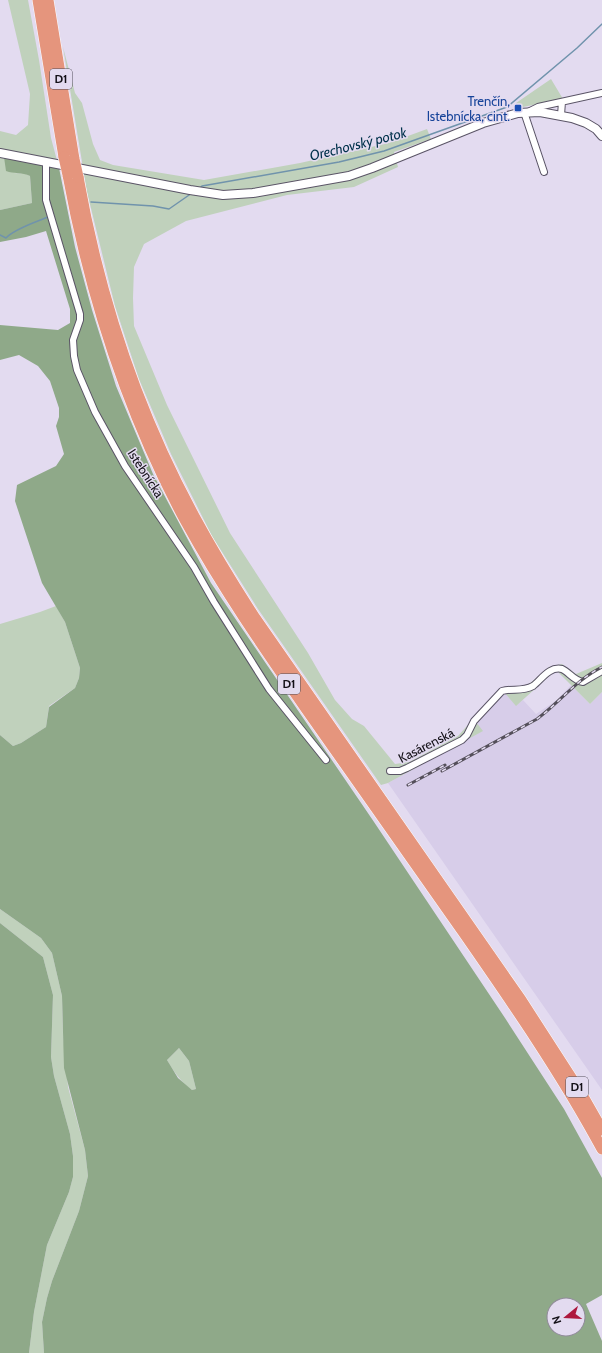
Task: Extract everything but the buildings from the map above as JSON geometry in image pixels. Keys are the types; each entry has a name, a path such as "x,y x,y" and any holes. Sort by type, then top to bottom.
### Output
{"highway":[{"name":"D1","path":"38,0 71,167 114,328 159,445 194,516 233,584 255,618 516,994 581,1093 602,1130"},
{"name":"D1","path":"48,0 83,251 94,293 119,372 149,447 185,520 225,590 482,960 544,1052 602,1149"}],"street":[{"path":"0,153 201,192 223,195 237,194 349,176 507,115 526,112 538,107 602,93"},
{"path":"561,115 562,102"},
{"path":"526,112 561,115 586,123 596,129 602,136"},
{"path":"526,112 544,172"},
{"name":"Istebnícka","path":"46,162 46,200 80,314 79,325 73,340 74,356 77,370 95,412 125,466 194,567 208,593 269,689 326,760"},
{"name":"Kasárenská","path":"390,771 400,771 407,768 462,740 467,735 474,721 502,691 527,689 550,671 556,669 563,670 580,682 583,682 602,670"}],"shaded area":[{"path":"571,685 590,704 602,692 602,1090 388,783 482,731 476,722 504,692 516,705 523,700 536,714 557,700"}],"green space":[{"path":"8,0 28,0 51,138 59,168 13,174 24,173 30,176 32,203 0,210 0,131 16,135 28,125 30,94"},
{"path":"63,47 75,93 82,103 93,144 100,160 113,165 204,180 300,163 389,143 427,129 431,139 394,152 398,167 354,187 287,195 186,221 144,244 134,267 134,326 167,405 230,533 308,653 335,700 352,719 364,726 395,764 409,762 458,736 500,689 528,685 549,667 562,664 576,674 602,663 602,692 590,704 556,670 516,706 504,692 476,722 483,731 388,783 381,785 258,609 212,536 171,454 139,379 115,306 87,192"},
{"path":"551,79 563,99 518,108 516,103"},
{"path":"4,157 59,168 75,247 92,310 116,386 153,474 211,583 372,819 505,1018 564,1109 602,1178 602,1295 586,1304 602,1341 602,1353 44,1353 42,1322 47,1298 79,1211 88,1176 85,1150 64,1068 62,996 52,953 41,938 0,909 0,735 13,746 21,743 46,727 49,707 75,688 79,678 80,668 65,622 42,583 15,501 17,485 56,466 64,454 56,426 59,417 59,408 50,381 38,366 19,355 0,360 0,325 58,330 70,323 70,309 46,231 0,242 0,210 32,203 30,176 6,171","holes":["179,1048 189,1061 196,1089 192,1090 178,1078 167,1060"]},
{"path":"56,606 65,622 80,668 79,678 75,688 49,706 46,727 21,743 13,746 0,735 0,624"},
{"path":"0,909 41,938 52,953 62,996 63,1034 68,1087 85,1150 88,1176 79,1211 47,1298 42,1322 44,1353 29,1353 34,1312 47,1245 69,1192 73,1177 73,1156 70,1134 54,1076 51,1057 53,995 43,957 0,923"},
{"path":"0,923 43,957 53,995 51,1057 54,1076 70,1134 73,1156 73,1177 69,1192 47,1245 34,1312 29,1353 0,1353"},
{"path":"179,1048 189,1061 196,1089 192,1090 184,1084 167,1060"}],"waterway":[{"name":"Orechovský potok","path":"200,188 202,186 339,162 384,151 507,107 577,48 602,24"},
{"name":"Orechovský potok","path":"91,202 153,206 169,209 192,193"},
{"name":"Orechovský potok","path":"0,235 6,238 20,229 48,217"}],"railway":[{"path":"442,771 537,719 584,678 602,667"},
{"path":"408,785 445,765"}],"place":[{"name":"Trenčín, Istebnícka, cint.","path":"518,108"}]}
